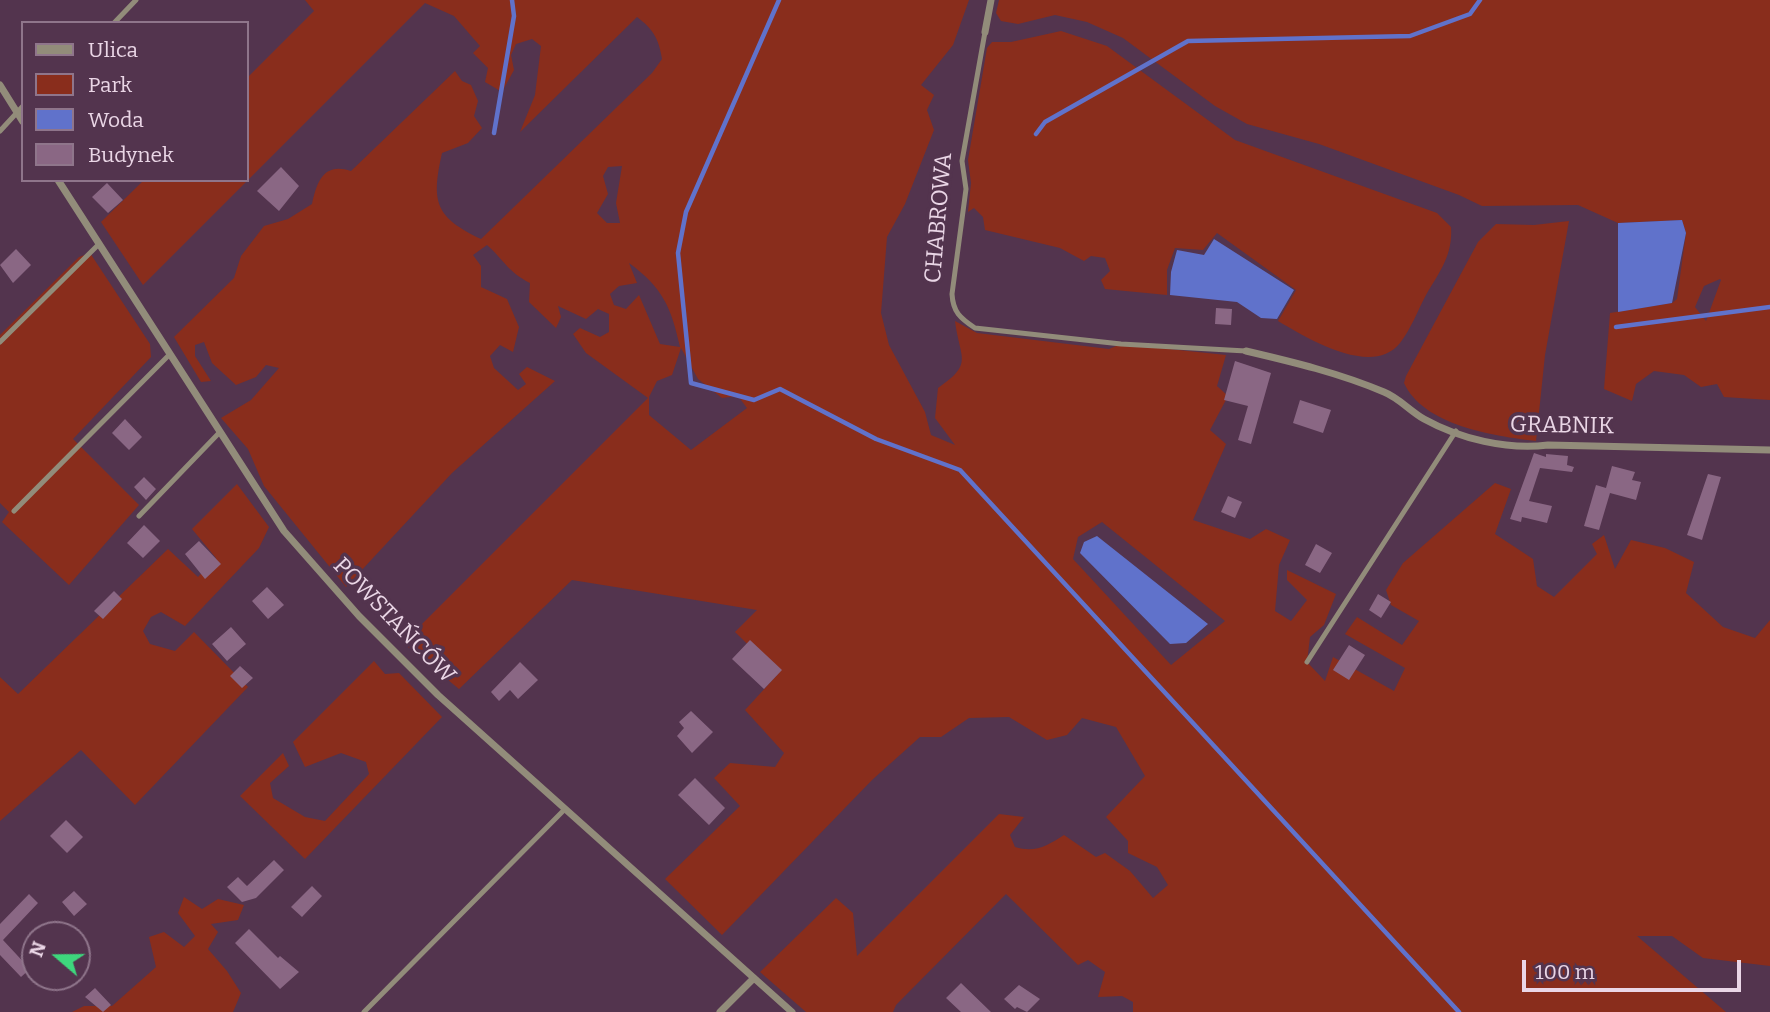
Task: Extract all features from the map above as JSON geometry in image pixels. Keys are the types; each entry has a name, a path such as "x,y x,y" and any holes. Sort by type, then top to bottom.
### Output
{"street":[{"name":"CHABROWA","path":"985,32 991,0"},
{"path":"0,85 20,109"},
{"name":"POWSTAŃCÓW","path":"59,182 218,433 284,531 359,616 438,695 792,1012"},
{"name":"GRABNIK","path":"1246,351 1320,368 1388,393 1426,420 1518,448 1548,445 1770,450"},
{"path":"720,1012 754,978"}],"lane":[{"path":"116,21 136,0"},
{"name":"CHABROWA","path":"985,32 962,161 966,189 952,294 953,307 961,319 975,328 1121,344 1246,351"},
{"path":"0,131 20,109"},
{"path":"0,342 98,245"},
{"path":"14,511 169,355"},
{"path":"1307,662 1456,431"},
{"path":"139,516 218,433"},
{"path":"364,1012 565,809"}],"green space":[{"path":"305,0 969,0 953,45 921,85 934,95 927,110 934,130 905,204 887,237 881,313 889,345 925,412 931,435 955,445 935,418 938,388 961,366 955,321 977,333 1109,349 1121,344 1226,355 1217,386 1228,396 1210,430 1226,444 1193,520 1250,539 1266,529 1290,540 1279,565 1275,611 1291,621 1307,600 1287,580 1287,570 1336,594 1324,625 1310,637 1307,662 1325,681 1333,657 1394,691 1405,668 1345,634 1357,617 1402,645 1419,621 1391,605 1386,590 1403,563 1495,483 1511,489 1495,534 1533,559 1537,586 1554,597 1597,554 1592,544 1604,535 1615,569 1631,540 1665,548 1694,562 1686,593 1723,627 1755,638 1770,620 1770,966 1703,958 1672,936 1637,936 1726,1012 1133,1012 1133,1002 1122,996 1098,997 1105,972 1088,960 1078,965 1006,894 896,1005 893,1012 806,1012 760,972 836,898 853,913 857,956 999,814 1024,817 1010,835 1015,847 1041,847 1064,835 1096,857 1105,853 1130,871 1153,898 1168,885 1157,867 1128,853 1128,841 1106,817 1145,776 1116,727 1082,718 1067,735 1047,740 1009,717 969,718 941,737 920,737 872,780 722,935 665,879 740,806 714,778 730,763 775,767 784,753 745,710 778,674 735,632 757,610 572,580 459,689 403,643 648,398 586,353 573,334 580,328 600,337 609,332 609,314 598,309 586,319 558,306 561,317 556,328 529,302 530,283 511,270 487,245 473,255 481,266 481,287 507,299 519,327 513,352 500,345 490,356 494,368 518,390 526,384 519,374 527,367 555,381 452,473 346,587 264,486 248,449 221,418 251,400 279,368 266,365 256,377 236,385 212,363 204,342 195,345 195,356 211,381 201,382 174,337 234,278 241,256 264,226 288,219 312,204 319,181 328,171 351,171 455,71 462,81 471,85 478,101 474,116 482,128 468,143 442,153 437,196 440,206 454,223 481,239 652,73 662,59 654,35 637,17 520,132 535,95 541,46 532,39 516,44 511,55 514,70 502,92 485,82 488,68 473,53 480,46 454,16 425,3 248,180 248,77 314,11","holes":["622,166 616,203 620,223 607,223 597,213 608,194 603,176 608,167","629,263 650,281 664,299 680,347 660,344 639,295 626,309 614,305 610,294 619,286 637,283","681,348 698,379 722,398 738,396 747,408 691,450 649,415 649,397 657,381 672,375","1102,522 1225,621 1171,665 1073,559 1078,537"]},
{"path":"999,0 1770,0 1770,400 1724,397 1717,384 1701,387 1684,375 1654,371 1636,384 1632,401 1604,389 1610,313 1672,303 1677,299 1686,233 1682,220 1618,223 1578,205 1482,206 1459,195 1319,144 1247,124 1215,106 1123,38 1087,22 1055,15 1018,24 1001,21 996,13","holes":["1721,280 1706,321 1695,307 1704,286"]},
{"path":"1061,31 1107,46 1235,140 1437,213 1451,227 1448,254 1400,343 1388,353 1373,357 1357,356 1322,345 1278,321 1296,290 1217,233 1203,250 1175,248 1167,270 1167,295 1105,289 1101,280 1110,271 1105,258 1091,256 1084,261 1060,248 985,230 983,217 974,208 968,212 971,183 968,160 987,48 992,42 1011,42"},
{"path":"142,182 246,182 143,285 101,222"},
{"path":"1569,221 1545,355 1536,441 1480,432 1427,409 1413,397 1404,383 1406,376 1478,242 1496,224 1534,225"},
{"path":"90,253 150,344 151,357 73,439 139,505 69,585 2,522 9,512 0,503 0,335 79,257"},
{"path":"237,484 269,527 259,548 185,626 161,612 151,617 143,631 150,644 175,651 194,632 248,687 135,805 81,750 0,821 0,677 18,694 168,549 198,577 216,558 192,529"},
{"path":"374,661 385,674 399,673 442,717 305,859 240,796 283,753 289,766 270,783 273,798 305,817 325,821 369,774 366,762 341,753 305,767 293,742"},
{"path":"184,897 202,909 218,899 244,905 238,920 211,924 218,932 208,949 241,993 233,1012 72,1012 84,1006 112,1006 156,967 149,937 164,932 184,947 195,936 178,913"}],"water":[{"path":"1682,220 1686,233 1672,303 1618,312 1618,223"},
{"path":"1214,239 1294,290 1277,319 1261,318 1237,302 1170,295 1171,272 1177,250 1204,255"},
{"path":"1097,536 1208,624 1186,643 1170,644 1080,553 1084,542"}],"building":[{"path":"281,167 299,186 279,211 257,191"},
{"path":"107,183 123,200 108,213 92,197"},
{"path":"16,249 31,265 13,283 0,265"},
{"path":"1216,308 1232,309 1231,325 1215,324"},
{"path":"1235,361 1271,373 1251,444 1238,440 1248,406 1224,400"},
{"path":"1300,400 1331,410 1323,433 1293,423"},
{"path":"125,419 142,437 129,450 112,433"},
{"path":"1534,453 1546,457 1546,454 1568,456 1567,465 1574,467 1572,472 1540,468 1529,501 1552,506 1547,523 1522,517 1521,522 1510,519"},
{"path":"1612,466 1635,472 1632,480 1641,482 1636,500 1610,493 1599,530 1584,526 1596,485 1606,488"},
{"path":"1708,474 1721,477 1702,540 1687,535"},
{"path":"144,477 156,489 146,500 134,487"},
{"path":"1228,496 1242,502 1235,518 1221,512"},
{"path":"144,525 160,541 143,558 127,543"},
{"path":"199,541 221,564 205,579 185,554"},
{"path":"1316,544 1332,553 1320,573 1305,565"},
{"path":"267,587 284,605 268,619 252,601"},
{"path":"114,591 122,599 103,619 94,611"},
{"path":"1378,594 1391,602 1381,618 1369,610"},
{"path":"231,627 246,644 227,661 212,644"},
{"path":"750,640 782,670 764,689 732,659"},
{"path":"1349,645 1365,655 1349,680 1333,670"},
{"path":"520,662 538,680 518,699 510,690 499,701 491,692"},
{"path":"240,666 253,678 242,688 230,676"},
{"path":"691,711 713,732 692,753 677,736 684,728 679,722"},
{"path":"695,778 725,808 709,825 678,795"},
{"path":"66,820 83,837 67,853 50,836"},
{"path":"274,860 284,870 256,898 242,902 227,887 238,877 247,886"},
{"path":"312,886 322,896 302,917 291,907"},
{"path":"74,891 87,904 74,916 62,902"},
{"path":"29,894 38,903 3,940 21,959 21,977 0,955 0,924"},
{"path":"249,929 278,958 280,956 299,972 280,989 235,943"},
{"path":"961,983 991,1012 961,1012 946,998"},
{"path":"1019,985 1040,999 1027,1012 1017,1007 1015,1009 1004,999"},
{"path":"95,988 111,1005 103,1012 85,997"}],"waterway":[{"path":"494,133 514,16 512,0"},
{"path":"779,0 686,212 678,253 691,383 754,400 780,389 876,439 960,470 1459,1012"},
{"path":"1036,134 1045,122 1188,41 1410,36 1470,14 1480,0"},
{"path":"1616,327 1770,307"}]}
